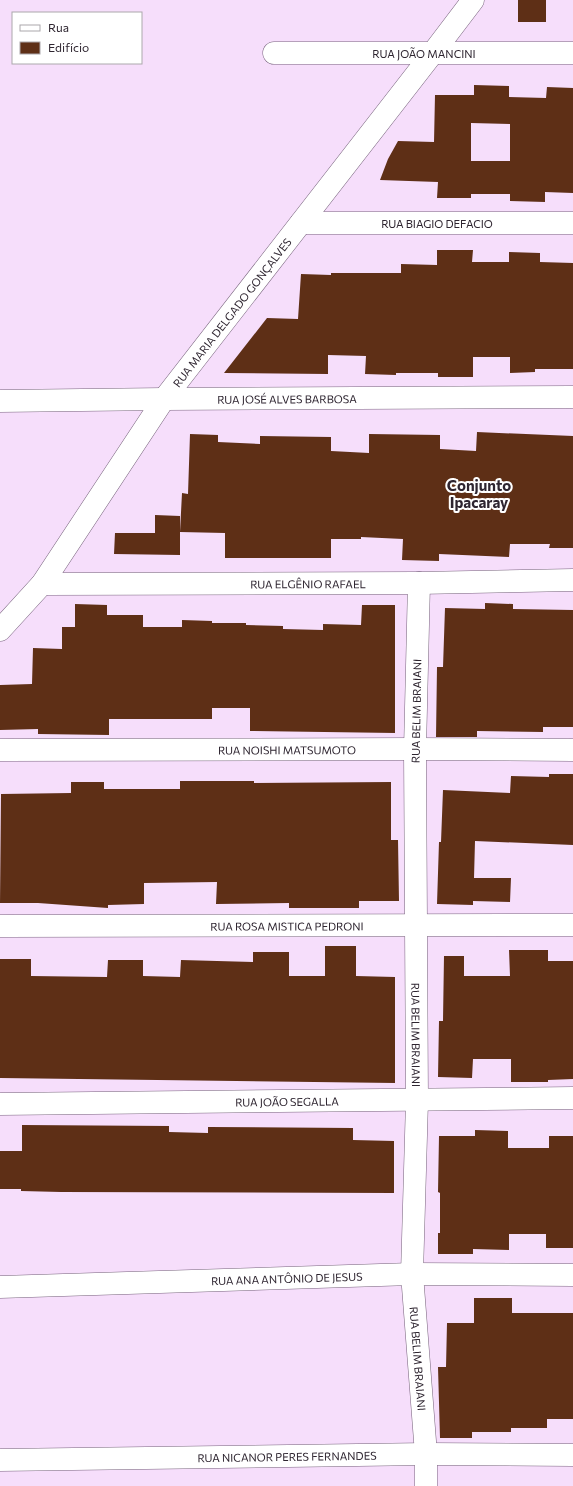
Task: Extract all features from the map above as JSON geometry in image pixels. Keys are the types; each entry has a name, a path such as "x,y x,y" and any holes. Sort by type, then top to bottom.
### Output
{"street":[{"name":"RUA MARIA DELGADO GONÇALVES","path":"0,630 42,584 164,399 473,0"},
{"name":"RUA JOÃO MANCINI","path":"274,53 573,53"},
{"name":"RUA BIAGIO DEFACIO","path":"301,223 573,223"},
{"name":"RUA JOSÉ ALVES BARBOSA","path":"0,401 573,397"},
{"name":"RUA ELGÊNIO RAFAEL","path":"42,584 419,583 573,580"},
{"name":"RUA BELIM BRAIANI","path":"419,583 415,749 418,1101 412,1274 426,1454 426,1486"},
{"name":"RUA NOISHI MATSUMOTO","path":"0,750 573,750"},
{"name":"RUA ROSA MISTICA PEDRONI","path":"0,926 573,925"},
{"name":"RUA JOÃO SEGALLA","path":"0,1104 418,1101 573,1098"},
{"name":"RUA ANA ANTÔNIO DE JESUS","path":"0,1287 412,1274 573,1275"},
{"name":"RUA NICANOR PERES FERNANDES","path":"0,1460 426,1454 573,1455"}],"building":[{"path":"518,0 546,0 546,22 518,22"},
{"path":"474,85 509,86 509,97 546,98 547,87 573,88 573,193 545,192 545,202 510,201 510,194 471,194 471,198 437,198 438,182 380,180 388,159 398,141 434,142 435,95 474,95","holes":["471,123 510,124 510,161 471,161"]},
{"path":"437,250 473,250 472,262 509,262 509,252 540,253 540,262 573,263 573,369 535,369 535,372 510,373 510,357 473,357 473,377 438,377 438,373 396,373 396,375 365,374 366,356 328,355 328,374 224,373 267,318 298,319 301,274 331,275 331,273 401,273 401,264 437,265"},
{"path":"477,432 573,436 573,548 549,548 550,544 510,544 509,557 439,554 439,561 402,560 403,539 361,537 361,539 331,539 331,558 225,558 225,533 180,532 182,493 188,494 190,434 218,435 218,442 260,444 260,436 331,437 331,451 369,453 369,434 440,435 440,449 476,451"},
{"path":"155,515 180,516 180,555 114,554 115,533 155,533"},
{"path":"485,603 513,604 513,609 573,610 573,727 543,727 543,732 477,731 477,737 436,737 437,667 443,667 445,608 485,609"},
{"path":"75,604 107,605 107,615 143,615 143,627 182,627 182,620 212,621 212,623 246,623 246,625 283,626 283,629 323,630 323,624 361,625 362,605 395,605 395,733 250,731 250,708 212,708 212,719 109,719 109,735 38,734 38,729 0,730 0,685 32,684 33,648 62,649 62,627 75,627"},
{"path":"549,774 573,774 573,845 475,841 474,878 511,878 510,902 473,901 473,905 437,904 439,842 441,842 443,790 510,793 511,776 549,777"},
{"path":"180,781 254,781 254,783 391,782 391,840 398,840 399,901 359,901 359,908 289,908 289,903 216,904 217,882 144,883 144,904 108,905 108,908 38,903 0,903 1,794 71,793 71,782 104,782 104,789 180,789"},
{"path":"325,946 356,946 356,976 395,977 395,1083 0,1078 0,959 31,959 31,976 107,977 108,960 143,960 143,976 180,977 181,960 253,962 253,952 289,952 289,976 325,976"},
{"path":"509,950 548,950 548,961 573,961 573,1079 548,1080 548,1082 511,1082 511,1059 473,1059 472,1078 438,1077 439,1021 443,1021 444,956 464,956 464,976 510,976"},
{"path":"22,1125 169,1126 169,1132 208,1133 208,1127 353,1128 353,1140 394,1141 394,1193 61,1192 0,1189 0,1151 22,1151"},
{"path":"475,1130 508,1131 508,1148 549,1148 549,1136 573,1136 573,1248 546,1248 546,1234 509,1234 509,1250 473,1249 473,1254 438,1254 438,1233 440,1233 440,1193 438,1192 439,1136 475,1136"},
{"path":"474,1298 512,1298 512,1313 573,1313 573,1419 547,1419 547,1428 511,1428 511,1432 472,1432 472,1438 440,1438 438,1367 446,1367 447,1323 474,1323"}],"district":[{"name":"Conjunto Ipacaray","path":"479,494"}]}
